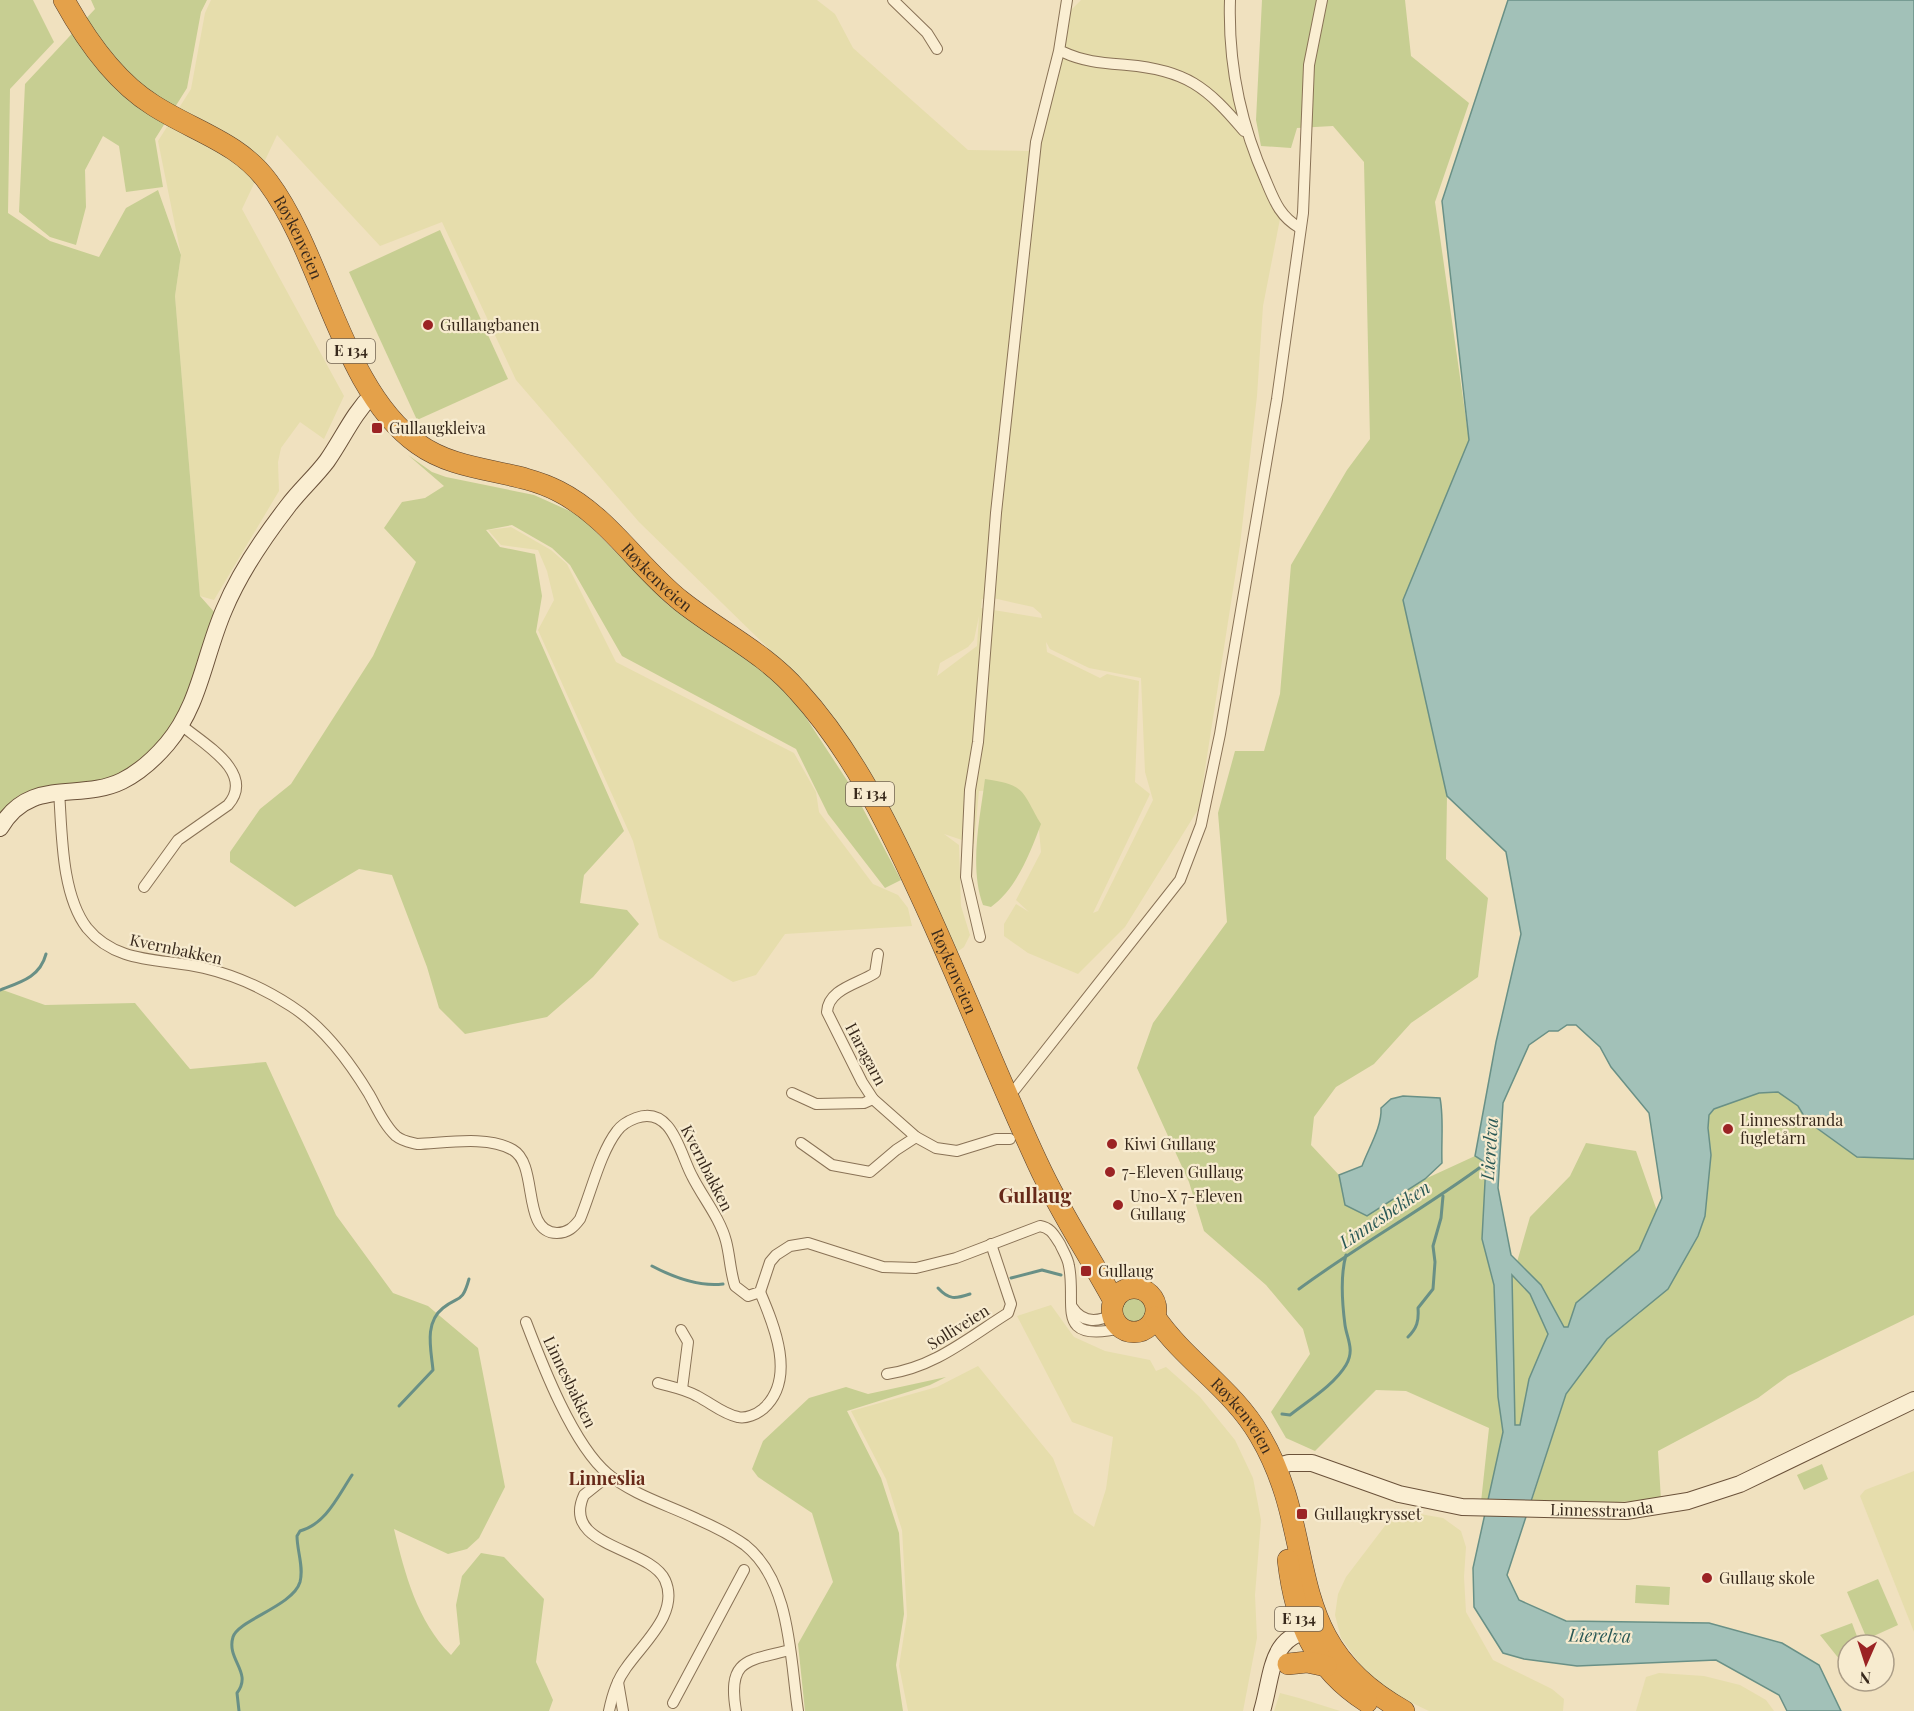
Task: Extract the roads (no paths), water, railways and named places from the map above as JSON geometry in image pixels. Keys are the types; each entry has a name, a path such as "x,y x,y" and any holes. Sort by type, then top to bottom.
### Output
{"highway":[{"name":"Røykenveien","path":"64,0 108,65 133,91 158,108 232,147 265,178 292,223 373,394 395,424 433,454 467,467 534,481 579,503 679,600 763,658 799,691 841,748 887,825 1054,1198 1093,1263 1129,1313 1182,1352 1240,1408 1260,1436 1275,1467 1283,1493 1291,1584 1311,1634 1326,1666 1355,1695 1383,1711"},
{"name":"Røykenveien","path":"77,0 85,30"},
{"name":"Røykenveien","path":"1311,1634 1332,1650 1373,1691 1404,1711"},
{"path":"1288,1664 1307,1662 1326,1666"}],"street":[{"path":"893,0 927,33 937,49"},
{"path":"980,937 966,877 970,790 978,742 996,513 1036,142 1059,51 1067,0"},
{"path":"1230,0 1232,66 1247,133 1276,206 1287,221 1300,228"},
{"path":"1009,1097 1180,880 1196,840 1231,670 1276,399 1303,213 1309,65 1322,0"},
{"path":"1063,52 1083,60 1157,69 1184,78 1215,97 1247,133"},
{"path":"0,828 10,813 24,802 59,791 121,782 148,764 181,725 202,681 224,608 238,583 288,507 327,461 356,412 373,394"},
{"path":"144,887 178,840 228,805 234,798 238,786 234,772 181,725"},
{"name":"Kvernbakken","path":"59,791 70,892 80,917 105,944 133,957 213,970 252,985 290,1005 316,1026 342,1055 396,1136 417,1144 495,1144 512,1149 520,1156 534,1212 540,1225 552,1233 563,1233 573,1228 580,1219 607,1148 625,1122 643,1116 664,1122 672,1130 691,1174 725,1239 735,1286 748,1296 760,1292"},
{"name":"Haragarn","path":"878,954 875,973 835,994 828,1001 826,1012 873,1099 916,1137 936,1148 957,1151 996,1139 1010,1139"},
{"path":"792,1093 816,1104 864,1103 873,1099"},
{"path":"801,1143 832,1165 870,1172 916,1137"},
{"path":"658,1383 682,1389 740,1418 760,1412 766,1406 777,1385 780,1355 777,1335 760,1292 770,1262 776,1255 797,1244 808,1243 883,1267 906,1268 937,1264 1036,1227 1049,1229 1068,1261 1071,1317 1085,1329 1102,1332 1129,1313"},
{"name":"Solliveien","path":"887,1374 917,1368 936,1360 1008,1313 1011,1304 990,1244"},
{"path":"1070,1305 1084,1320 1096,1321 1129,1313"},
{"name":"Linnesbakken","path":"526,1322 564,1410 592,1454 609,1475 746,1546 778,1593 790,1650 798,1711"},
{"path":"681,1330 688,1341 682,1389"},
{"name":"Linnesstranda","path":"1275,1467 1289,1463 1312,1463 1409,1497 1483,1508 1612,1512 1657,1508 1688,1501 1756,1478 1914,1400"},
{"path":"609,1475 584,1495 581,1513 584,1524 598,1538 657,1569 665,1581 668,1593 663,1617 618,1682 609,1711"},
{"path":"673,1703 729,1594 744,1570"},
{"path":"1269,1691 1311,1634"},
{"path":"1263,1711 1273,1668 1284,1642 1311,1634"},
{"path":"736,1711 734,1683 742,1665 756,1656 790,1650"},
{"path":"618,1682 623,1711"}],"water":[{"name":"Lierelva","path":"1508,0 1914,0 1914,1159 1857,1157 1807,1121 1798,1106 1778,1092 1759,1093 1714,1109 1709,1115 1711,1155 1705,1216 1698,1236 1668,1289 1607,1339 1566,1394 1507,1575 1519,1600 1566,1621 1709,1623 1782,1643 1819,1665 1841,1711 1787,1711 1779,1695 1716,1660 1577,1666 1524,1659 1503,1653 1474,1607 1473,1568 1503,1432 1498,1397 1494,1285 1482,1239 1486,1163 1475,1156 1496,1042 1521,934 1506,852 1447,796 1403,600 1469,440 1442,201","holes":["1567,1025 1576,1025 1600,1047 1611,1067 1649,1113 1662,1198 1639,1250 1576,1303 1568,1327 1564,1327 1541,1285 1511,1255 1498,1188 1503,1103 1529,1045 1549,1031 1558,1031","1512,1275 1530,1294 1548,1334 1529,1379 1520,1425 1515,1425"]},
{"path":"1403,1096 1440,1098 1442,1163 1425,1179 1367,1216 1345,1205 1339,1175 1362,1166 1377,1130 1381,1108 1391,1099"}],"waterway":[{"path":"0,990 29,978 39,968 46,954"},
{"name":"Linnesbekken","path":"1299,1289 1486,1163"},
{"path":"1408,1337 1417,1324 1418,1308 1433,1289 1435,1262 1433,1246 1441,1218 1443,1196"},
{"path":"1282,1414 1290,1415 1321,1392 1335,1379 1349,1360 1350,1345 1345,1325 1342,1289 1346,1255"},
{"name":"Linnesbekken","path":"652,1266 686,1280 714,1285 723,1284"},
{"name":"Linnesbekken","path":"1011,1278 1042,1270 1061,1275"},
{"name":"Linnesbekken","path":"399,1406 433,1370 430,1345 433,1321 443,1308 462,1296 469,1279"},
{"name":"Linnesbekken","path":"938,1288 946,1295 953,1297 970,1294"},
{"name":"Linnesbekken","path":"239,1711 237,1693 242,1679 233,1652 233,1637 245,1625 295,1591 300,1582 301,1571 297,1536 300,1531 324,1516 352,1475"}],"place":[{"name":"Gullaugbanen","path":"428,325"},
{"name":"Gullaugkleiva","path":"377,428"},
{"name":"Linnesstranda fugletårn","path":"1728,1129"},
{"name":"Kiwi Gullaug","path":"1112,1144"},
{"name":"7-Eleven Gullaug","path":"1110,1172"},
{"name":"Uno-X 7-Eleven Gullaug","path":"1118,1205"},
{"name":"Gullaug","path":"1086,1271"},
{"name":"Gullaugkrysset","path":"1302,1514"},
{"name":"Gullaug skole","path":"1707,1578"}],"district":[{"name":"Gullaug","path":"1035,1196"},
{"name":"Linneslia","path":"607,1479"}]}
